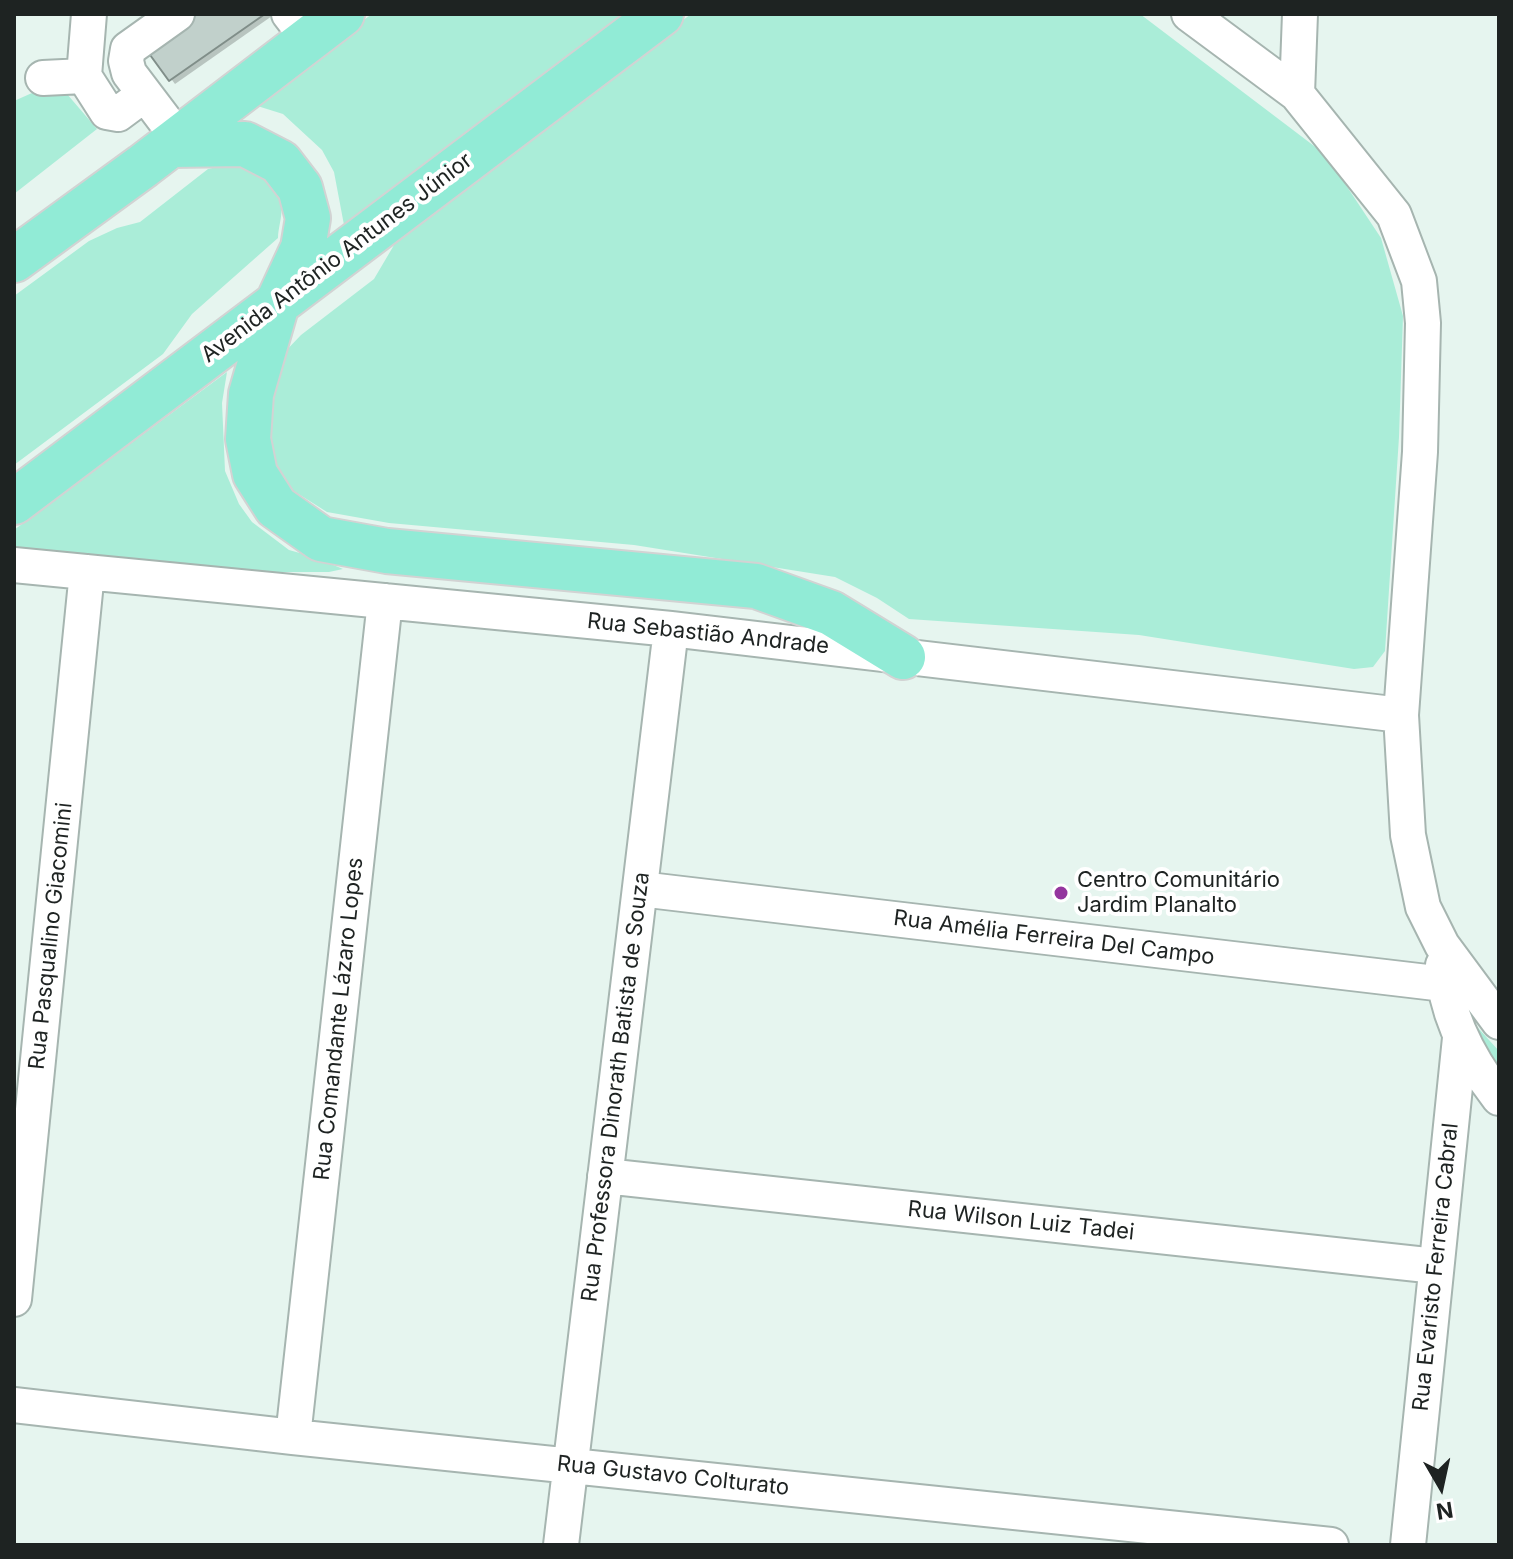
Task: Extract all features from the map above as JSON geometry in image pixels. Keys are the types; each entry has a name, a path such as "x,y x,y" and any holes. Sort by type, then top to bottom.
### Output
{"main road":[{"name":"Avenida Antônio Antunes Júnior","path":"14,502 661,14"},
{"path":"14,260 175,142 313,23"},
{"path":"175,142 245,144 280,162 300,188 308,218 303,248 277,304 251,394 248,439 255,474 276,507 321,539 387,551 756,586 831,613 903,657"}],"street":[{"path":"89,14 84,76 107,112 118,114 145,94"},
{"path":"175,142 129,73 126,61 128,49 177,14"},
{"path":"1189,14 1297,94 1394,215 1419,281 1423,323 1420,452 1401,715 1408,835 1423,907 1456,983 1460,1038 1481,1075 1499,1098"},
{"path":"1297,94 1300,14"},
{"path":"43,78 84,76"},
{"name":"Rua Sebastião Andrade","path":"14,565 671,629 1401,715"},
{"name":"Rua Pasqualino Giacomini","path":"14,1299 87,572"},
{"name":"Rua Comandante Lázaro Lopes","path":"293,1437 385,601"},
{"name":"Rua Professora Dinorath Batista de Souza","path":"561,1545 671,629"},
{"name":"Rua Amélia Ferreira Del Campo","path":"640,889 1456,983"},
{"path":"1456,983 1499,1022"},
{"name":"Rua Evaristo Ferreira Cabral","path":"1408,1545 1460,1038"},
{"name":"Rua Wilson Luiz Tadei","path":"605,1176 1436,1266"},
{"name":"Rua Gustavo Colturato","path":"14,1405 1331,1545"}],"green space":[{"path":"372,14 625,14 344,225 334,172 322,150 283,114 251,104"},
{"path":"691,14 1140,14 1326,155 1381,238 1403,316 1399,437 1385,651 1373,667 1354,669 1139,635 909,619 877,598 835,577 634,545 389,523 327,512 289,488 266,449 266,399 279,358 301,335 374,279 397,240"},
{"path":"59,81 97,129 14,194 14,101"},
{"path":"229,164 255,171 275,188 281,209 278,238 192,314 163,354 14,465 14,296 89,241 117,228 140,222 208,169"},
{"path":"227,372 222,403 225,471 239,504 252,522 289,550 343,569 329,572 260,572 14,548 14,530"},
{"path":"1469,1018 1499,1051 1499,1083"}],"building":[{"path":"193,14 265,14 169,81 145,48"}],"place":[{"name":"Centro Comunitário Jardim Planalto","path":"1061,893"}]}
